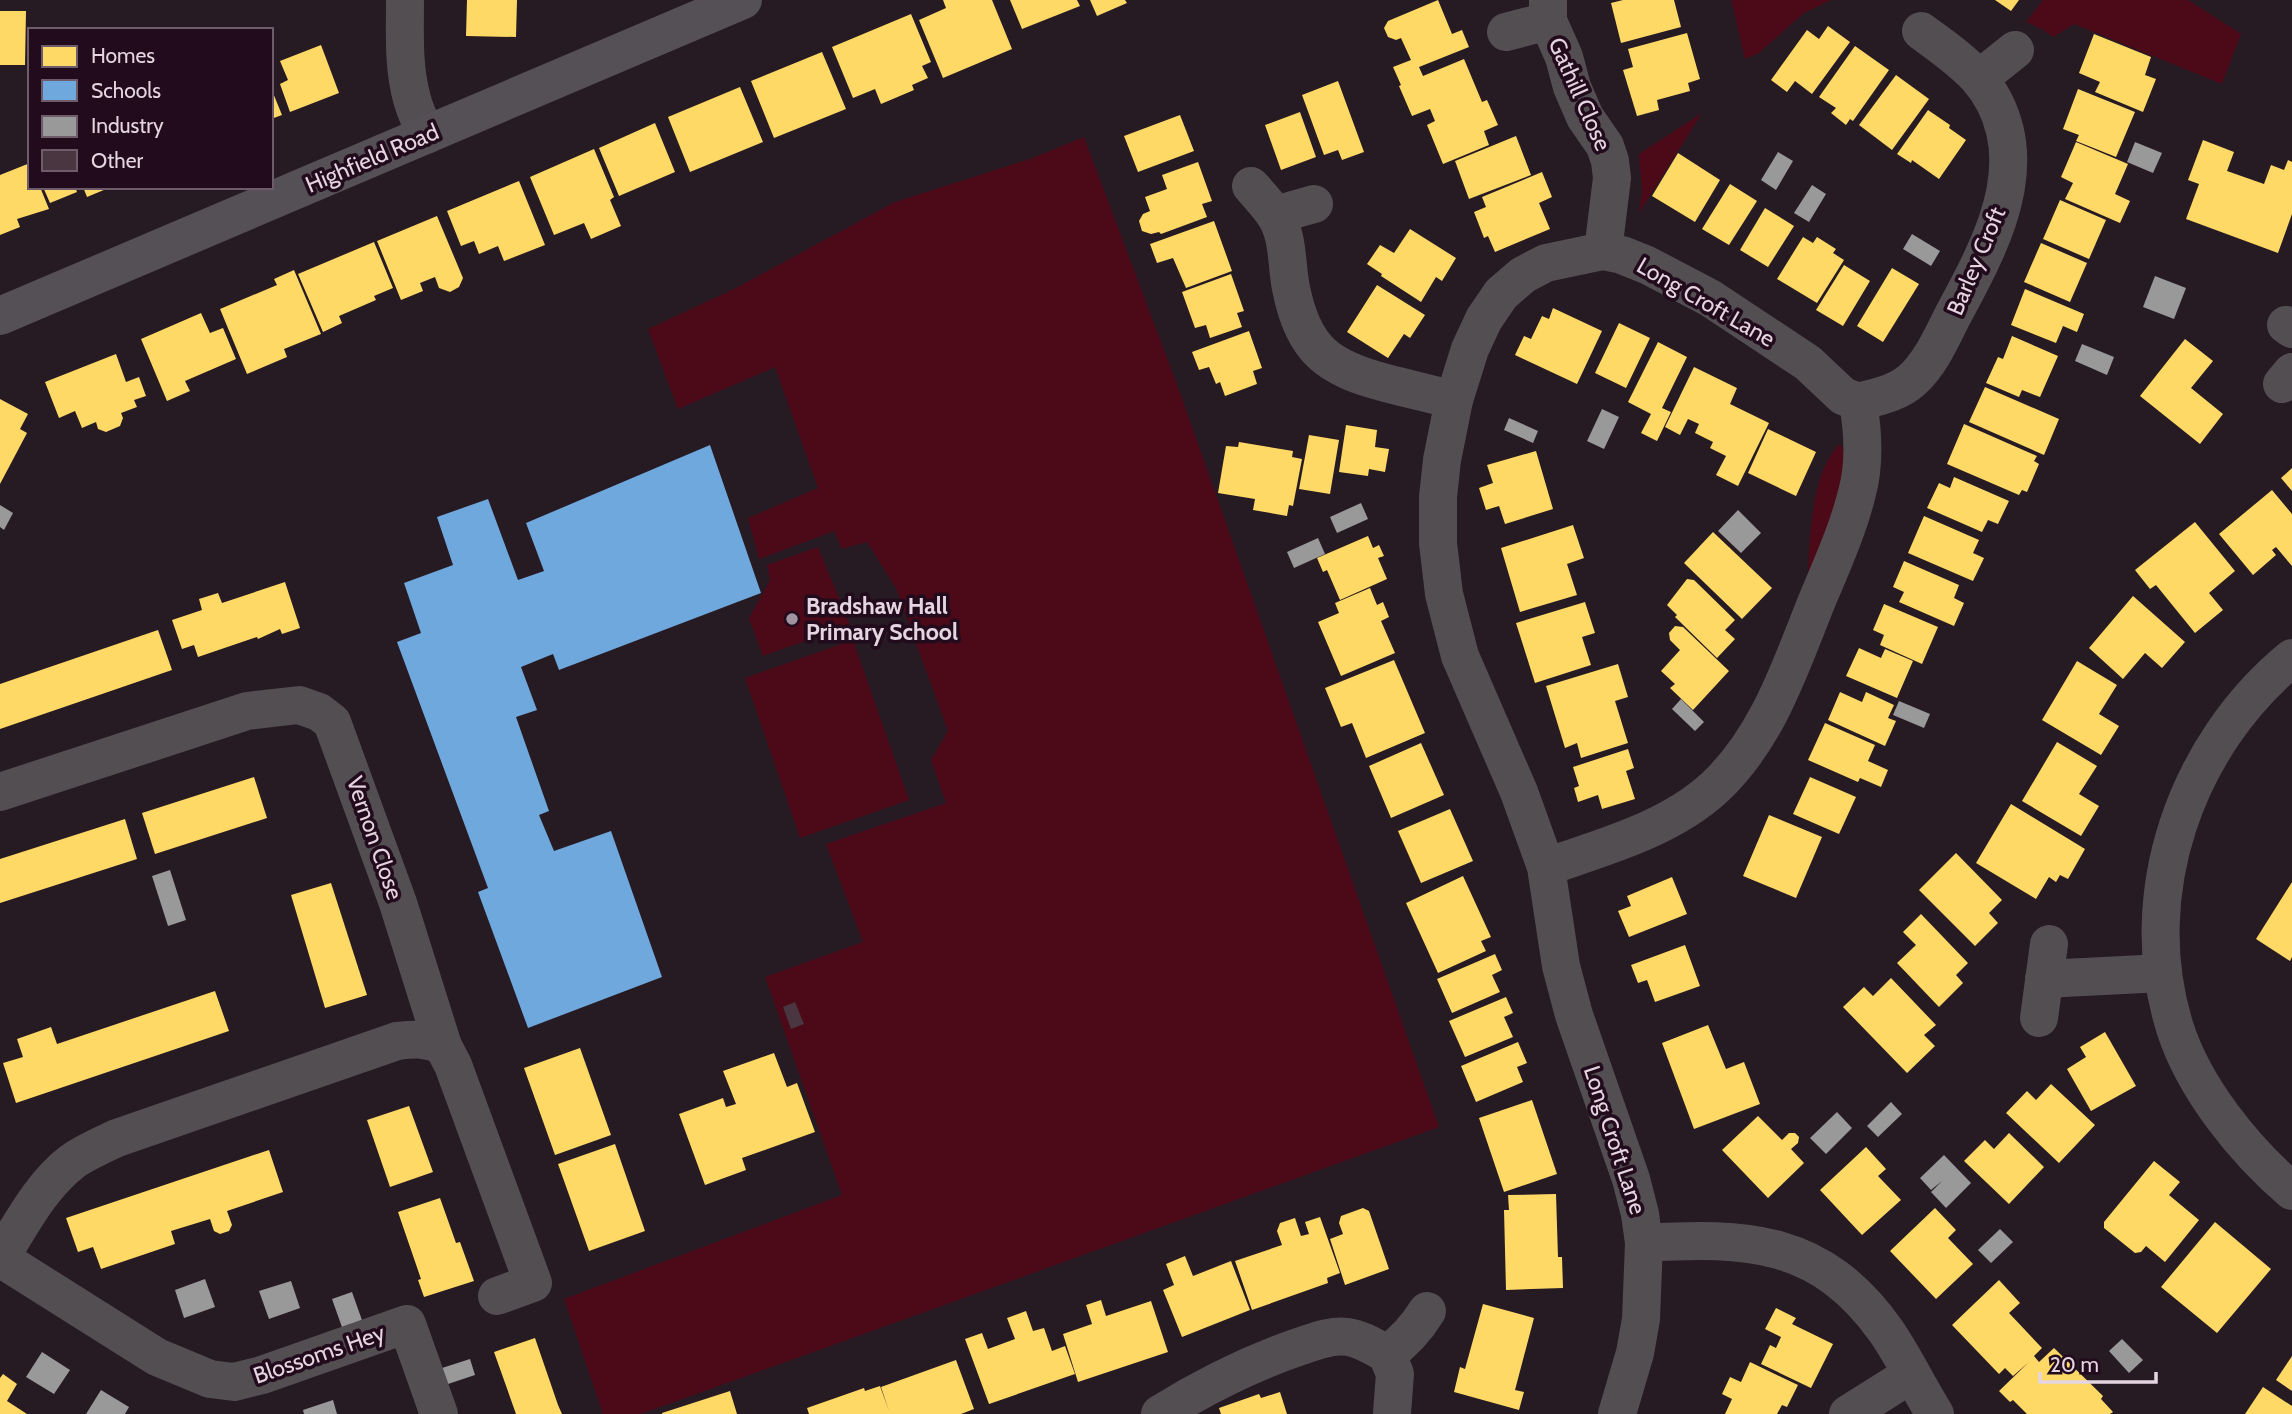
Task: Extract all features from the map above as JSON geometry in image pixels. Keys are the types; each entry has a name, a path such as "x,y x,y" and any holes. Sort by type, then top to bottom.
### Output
{"street":[{"path":"405,0 408,85 426,135"},
{"name":"Highfield Road","path":"0,316 743,0"},
{"name":"Gathill Close","path":"1506,32 1548,11 1572,87 1585,117 1605,146 1610,161 1612,178 1604,251"},
{"name":"Barley Croft","path":"1858,402 1886,395 1912,380 1934,352 1976,271 1996,223 2005,190 2008,158 2005,131 1994,102 1980,78 1921,31"},
{"path":"1980,78 2015,50"},
{"path":"1251,186 1275,215 1284,237 1290,286 1304,331 1329,362 1355,375 1454,400"},
{"path":"1275,215 1314,204"},
{"name":"Long Croft Lane","path":"1617,1414 1626,1391 1641,1320 1644,1243 1640,1214 1561,967 1546,867 1518,792 1460,656 1444,594 1438,542 1438,497 1454,400 1470,349 1484,319 1501,294 1524,275 1546,263 1604,251 1647,265 1710,298 1808,363 1843,396 1858,402"},
{"path":"1546,867 1661,824 1687,809 1734,768 1751,745 1784,681 1858,491 1862,444 1858,402"},
{"path":"2292,658 2253,696 2219,737 2193,785 2172,839 2162,916 2164,973 2176,1029 2204,1090 2235,1133 2270,1173 2292,1191"},
{"name":"Vernon Close","path":"0,792 247,711 299,705 318,712 332,722 398,903 443,1046 453,1065 537,1295 497,1296"},
{"path":"2039,1018 2047,961 2164,973"},
{"name":"Blossoms Hey","path":"439,1414 407,1324 262,1375 234,1382 210,1380 157,1357 0,1258 52,1181 73,1161 117,1138 397,1041 418,1038 443,1046"},
{"path":"1644,1243 1735,1241 1762,1245 1804,1258 1829,1273 1861,1299 1887,1332 1935,1414"},
{"path":"1387,1354 1415,1330 1427,1311"},
{"path":"1160,1414 1200,1390 1278,1354 1325,1338 1347,1337 1387,1354 1395,1374 1392,1413"},
{"path":"1848,1414 1910,1375"}],"shaded area":[{"path":"1731,0 1831,0 1804,13 1759,53 1745,59"},
{"path":"2043,0 2188,0 2241,34 2222,84 2074,24 2053,37 2026,22"},
{"path":"1702,113 1639,213 1642,191 1639,154"},
{"path":"1084,137 1179,390 1439,1127 641,1414 603,1414 564,1299 842,1195 765,977 863,942 826,844 946,803 931,760 948,731 896,588 867,542 842,549 834,531 759,559 748,518 818,488 775,367 678,409 648,329 736,288 895,202 1030,159"},
{"path":"1840,444 1844,455 1844,471 1840,489 1808,576 1811,525 1818,487 1823,470"},
{"path":"818,547 850,625 763,656 749,618 770,580 767,565"},
{"path":"853,640 909,800 800,838 745,678"}],"building: Homes":[{"path":"467,0 517,0 516,37 466,36"},
{"path":"943,0 992,0 1012,49 943,78 919,20 946,8"},
{"path":"1010,0 1077,0 1080,6 1022,29"},
{"path":"1090,0 1125,0 1127,3 1097,16"},
{"path":"1438,0 1452,34 1462,30 1469,47 1419,67 1423,76 1464,59 1482,102 1487,100 1498,125 1484,131 1489,145 1443,164 1427,125 1435,121 1430,109 1412,116 1393,67 1411,60 1401,38 1396,40 1388,37 1384,28 1388,21"},
{"path":"1623,0 1674,0 1681,27 1621,43 1611,3"},
{"path":"1995,0 2019,0 2011,11"},
{"path":"0,11 26,11 25,65 0,65"},
{"path":"911,14 931,62 922,66 928,78 912,85 914,90 881,104 875,89 853,98 832,47"},
{"path":"1828,26 1850,42 1812,94 1795,81 1787,92 1771,80 1807,30 1819,39"},
{"path":"1687,33 1700,79 1688,83 1690,91 1657,100 1659,110 1637,116 1623,70 1633,67 1628,49"},
{"path":"2094,34 2151,57 2145,75 2156,79 2143,112 2095,92 2100,82 2079,73"},
{"path":"321,45 339,93 290,112 280,84 288,80 280,61"},
{"path":"1855,46 1889,70 1853,121 1850,119 1846,125 1831,113 1836,108 1819,97"},
{"path":"822,52 846,109 774,138 751,81"},
{"path":"1896,75 1929,99 1892,150 1859,125"},
{"path":"1338,81 1364,152 1342,160 1338,150 1324,155 1302,95"},
{"path":"740,87 763,142 690,172 668,117"},
{"path":"2078,89 2135,112 2116,157 2076,141 2079,135 2063,129"},
{"path":"273,93 282,115 273,118"},
{"path":"1928,110 1966,140 1939,179 1912,160 1911,163 1897,154"},
{"path":"1300,112 1316,157 1281,170 1265,125"},
{"path":"1180,115 1194,151 1138,172 1124,136"},
{"path":"655,123 675,172 619,196 599,148"},
{"path":"1516,136 1531,175 1469,199 1455,161"},
{"path":"2203,140 2234,152 2227,171 2264,184 2271,165 2284,170 2288,160 2292,162 2292,214 2278,253 2186,219 2199,184 2188,180"},
{"path":"2076,142 2128,164 2115,194 2130,201 2120,223 2065,199 2073,183 2061,177"},
{"path":"594,149 614,197 610,200 621,226 591,239 584,223 554,235 530,177"},
{"path":"1678,153 1720,180 1695,222 1652,196"},
{"path":"1198,162 1212,201 1202,204 1207,217 1161,234 1142,231 1139,221 1143,214 1150,211 1145,197 1167,189 1162,175"},
{"path":"28,164 28,189 41,189 49,209 17,219 20,227 0,235 0,175"},
{"path":"1542,172 1552,197 1539,203 1550,229 1495,252 1488,236 1484,238 1474,212 1486,207 1482,197"},
{"path":"519,181 545,245 504,261 498,246 479,254 474,241 461,246 447,211"},
{"path":"1730,184 1757,201 1729,245 1702,229"},
{"path":"44,189 76,189 77,192 50,203"},
{"path":"84,189 106,189 87,197"},
{"path":"2060,200 2106,220 2089,259 2043,239"},
{"path":"1765,208 1794,226 1768,267 1740,250"},
{"path":"437,216 463,278 459,287 450,292 439,288 435,277 420,283 423,291 401,300 377,241"},
{"path":"1214,221 1232,271 1186,288 1173,258 1157,263 1150,244"},
{"path":"1410,229 1456,258 1442,281 1436,277 1421,302 1367,264 1380,245 1394,253"},
{"path":"1803,237 1813,243 1817,237 1836,249 1833,253 1844,260 1817,303 1777,279"},
{"path":"374,242 393,288 374,296 376,300 339,316 342,323 323,332 298,274"},
{"path":"2041,243 2087,263 2070,302 2024,282"},
{"path":"1844,265 1870,281 1843,326 1816,310"},
{"path":"1892,268 1919,284 1883,342 1857,326"},
{"path":"294,270 321,334 284,349 287,357 247,374 220,309 277,285 274,279"},
{"path":"1231,274 1244,311 1237,313 1242,327 1210,338 1206,325 1195,328 1182,292"},
{"path":"1377,285 1425,315 1410,338 1404,334 1388,358 1347,332"},
{"path":"2025,289 2084,314 2077,332 2063,326 2056,343 2011,325"},
{"path":"1553,308 1602,331 1577,384 1515,355 1524,336 1531,339 1542,316 1549,319"},
{"path":"201,313 210,333 223,328 236,359 185,381 190,391 167,401 141,339"},
{"path":"1619,323 1650,338 1626,388 1595,373"},
{"path":"1249,331 1262,368 1253,371 1257,384 1225,396 1220,382 1216,384 1209,367 1199,370 1192,352"},
{"path":"2012,336 2058,356 2040,397 2022,390 2019,397 1986,383 1998,357 2003,359"},
{"path":"2185,339 2213,361 2191,388 2223,414 2200,444 2140,396"},
{"path":"1658,342 1687,357 1662,408 1671,412 1657,441 1641,433 1651,414 1628,402"},
{"path":"116,354 126,382 139,377 146,396 134,400 137,407 121,413 123,418 120,426 106,432 98,429 96,422 82,428 75,411 59,418 45,382"},
{"path":"1694,367 1737,388 1730,404 1769,423 1738,486 1716,475 1726,456 1710,448 1713,442 1695,433 1699,424 1688,419 1680,435 1665,427"},
{"path":"1985,387 2059,419 2044,455 1969,422"},
{"path":"0,399 28,414 20,429 27,433 0,484"},
{"path":"1964,424 2037,456 2034,461 2039,464 2027,492 2022,490 2019,495 1947,464"},
{"path":"1346,425 1377,430 1375,447 1389,449 1385,472 1369,469 1368,476 1339,472"},
{"path":"1768,429 1816,452 1796,496 1748,473"},
{"path":"1309,435 1339,440 1330,494 1299,489"},
{"path":"1239,442 1293,451 1292,457 1302,459 1293,506 1289,505 1287,516 1253,510 1255,499 1218,493 1226,446 1238,447"},
{"path":"1536,451 1553,509 1505,524 1499,506 1486,510 1479,488 1493,483 1487,465"},
{"path":"2292,468 2292,491 2281,478"},
{"path":"1954,477 2009,501 1998,524 1988,520 1982,532 1927,508 1939,483 1950,488"},
{"path":"2272,490 2292,514 2292,566 2276,547 2272,550 2276,555 2253,575 2219,534"},
{"path":"1924,516 1979,540 1973,553 1984,558 1973,581 1908,553"},
{"path":"2195,522 2235,571 2209,593 2223,610 2195,633 2156,585 2150,589 2135,570"},
{"path":"1573,525 1584,558 1567,564 1577,595 1520,612 1501,548"},
{"path":"1713,532 1772,588 1742,619 1684,563"},
{"path":"1368,536 1373,548 1379,545 1384,556 1378,558 1387,579 1340,600 1327,570 1323,572 1317,558"},
{"path":"1904,561 1959,585 1954,598 1964,603 1954,626 1899,602 1904,592 1893,587"},
{"path":"1687,579 1694,580 1735,620 1725,630 1735,639 1717,658 1675,617 1677,615 1667,605"},
{"path":"285,582 300,628 282,634 280,629 258,639 257,637 198,657 194,645 182,649 172,620 202,610 199,599 218,593 222,603"},
{"path":"1370,588 1377,605 1383,602 1389,617 1381,621 1395,653 1341,676 1318,622 1339,613 1335,603"},
{"path":"2133,596 2185,642 2162,668 2145,653 2123,679 2089,648"},
{"path":"1585,602 1595,633 1582,637 1591,665 1535,683 1516,623"},
{"path":"1884,604 1938,627 1922,664 1880,645 1884,635 1873,630"},
{"path":"1675,626 1683,627 1729,671 1693,710 1670,688 1675,684 1661,671 1680,650 1670,640 1669,633"},
{"path":"158,630 172,670 0,729 0,684"},
{"path":"1859,648 1881,658 1885,649 1913,661 1897,698 1846,676"},
{"path":"1394,660 1425,733 1366,758 1352,723 1341,727 1325,688"},
{"path":"2077,661 2117,685 2099,714 2119,726 2101,755 2042,720"},
{"path":"1618,664 1628,697 1615,701 1628,743 1581,758 1577,743 1565,748 1546,686"},
{"path":"1840,692 1862,702 1866,692 1894,705 1888,718 1896,721 1885,746 1828,720"},
{"path":"1825,723 1875,745 1868,761 1888,770 1881,787 1860,778 1858,782 1808,760"},
{"path":"2057,742 2097,766 2079,794 2099,806 2081,836 2022,801"},
{"path":"1421,743 1444,795 1391,818 1369,766"},
{"path":"1628,749 1634,768 1626,771 1635,799 1602,809 1598,795 1578,802 1574,788 1579,786 1573,767"},
{"path":"254,777 267,818 155,854 142,813"},
{"path":"1810,777 1856,797 1839,834 1793,814"},
{"path":"2011,804 2085,849 2068,879 2060,875 2056,882 2049,877 2036,899 1976,863"},
{"path":"1450,809 1473,861 1421,883 1398,831"},
{"path":"1769,815 1822,837 1796,898 1743,876"},
{"path":"125,819 137,859 0,903 0,859"},
{"path":"1956,853 2002,900 1989,913 1998,923 1975,946 1919,890"},
{"path":"1463,876 1491,937 1481,941 1486,951 1438,973 1406,903"},
{"path":"1672,877 1687,914 1629,937 1618,911 1631,906 1627,896"},
{"path":"2292,882 2292,957 2290,961 2256,939"},
{"path":"331,883 367,995 325,1008 291,895"},
{"path":"1921,914 1968,963 1956,975 1963,983 1939,1007 1897,963 1916,945 1903,932"},
{"path":"1685,945 1700,986 1655,1002 1647,980 1638,983 1631,965"},
{"path":"1495,954 1502,970 1492,975 1500,992 1452,1013 1437,979"},
{"path":"1891,978 1936,1025 1924,1035 1935,1046 1907,1073 1843,1007 1864,987 1873,996"},
{"path":"215,991 229,1031 16,1103 3,1063 23,1057 17,1039 51,1027 57,1044"},
{"path":"1506,997 1513,1013 1504,1017 1513,1037 1465,1057 1449,1021"},
{"path":"1708,1025 1726,1069 1744,1062 1760,1104 1694,1129 1662,1043"},
{"path":"2105,1032 2136,1086 2091,1111 2067,1069 2086,1057 2080,1047"},
{"path":"1518,1042 1527,1063 1517,1067 1523,1082 1476,1102 1461,1066"},
{"path":"580,1048 611,1135 555,1155 524,1068"},
{"path":"774,1053 787,1087 797,1083 815,1132 742,1158 746,1170 705,1185 679,1114 723,1098 726,1107 736,1104 723,1071"},
{"path":"2051,1084 2095,1125 2059,1163 2006,1113 2027,1091 2036,1100"},
{"path":"1532,1100 1557,1174 1504,1192 1479,1118"},
{"path":"409,1106 433,1172 390,1187 367,1120"},
{"path":"1758,1116 1782,1140 1789,1133 1795,1133 1799,1137 1798,1143 1791,1149 1804,1163 1768,1198 1722,1150"},
{"path":"2009,1133 2044,1167 2009,1204 1964,1161 1985,1140 1994,1149"},
{"path":"615,1144 645,1231 589,1251 558,1164"},
{"path":"1866,1147 1886,1169 1878,1176 1901,1200 1862,1235 1820,1190"},
{"path":"269,1150 283,1192 227,1211 232,1225 229,1231 220,1234 214,1231 210,1219 171,1231 175,1244 101,1269 93,1247 78,1252 66,1218"},
{"path":"2154,1161 2180,1182 2169,1195 2199,1220 2165,1262 2146,1246 2141,1252 2135,1253 2104,1228 2104,1222"},
{"path":"1556,1194 1558,1257 1562,1257 1563,1288 1506,1290 1504,1210 1509,1210 1508,1195"},
{"path":"440,1198 456,1243 460,1242 474,1281 424,1297 418,1280 421,1279 398,1212"},
{"path":"1363,1208 1369,1211 1389,1269 1345,1285 1330,1239 1343,1234 1339,1223 1341,1216"},
{"path":"1935,1208 1956,1230 1948,1238 1973,1264 1936,1299 1890,1251"},
{"path":"1320,1217 1340,1273 1327,1278 1328,1283 1252,1310 1235,1261 1282,1245 1277,1231 1280,1223 1295,1218 1301,1236 1309,1234 1305,1222"},
{"path":"2215,1222 2271,1269 2217,1333 2161,1287"},
{"path":"1185,1256 1193,1276 1231,1261 1250,1310 1182,1337 1163,1290 1174,1285 1166,1264"},
{"path":"1999,1280 2020,1303 2009,1313 2042,1348 2034,1356 2039,1362 2054,1348 2103,1396 2101,1399 2113,1412 2027,1414 1999,1391 2029,1362 2013,1376 2005,1368 1999,1374 1952,1325"},
{"path":"1101,1300 1106,1316 1151,1301 1168,1352 1078,1382 1063,1334 1092,1324 1086,1305"},
{"path":"1483,1304 1534,1318 1515,1390 1524,1392 1519,1410 1454,1392 1460,1367 1465,1369"},
{"path":"1776,1308 1796,1318 1792,1324 1833,1344 1811,1388 1761,1364 1770,1345 1776,1348 1781,1337 1765,1329"},
{"path":"1026,1311 1033,1331 1044,1328 1052,1351 1065,1346 1075,1374 989,1404 965,1339 982,1333 988,1349 1015,1339 1007,1318"},
{"path":"535,1338 562,1414 516,1414 494,1352"},
{"path":"2292,1356 2292,1391 2276,1380"},
{"path":"956,1360 974,1409 961,1414 809,1414 807,1408 864,1388 865,1391 880,1386 889,1411 881,1387"},
{"path":"1750,1362 1798,1385 1787,1407 1782,1405 1777,1414 1725,1414 1732,1399 1722,1394 1730,1377 1741,1382"},
{"path":"3,1374 17,1384 7,1401 27,1414 0,1414 0,1378"},
{"path":"2263,1387 2292,1406 2292,1414 2245,1414"},
{"path":"730,1391 737,1414 662,1414 662,1413"},
{"path":"1280,1392 1287,1414 1221,1414 1219,1408 1259,1394 1261,1398"}],"building: Schools":[{"path":"710,445 761,593 559,670 553,654 521,667 537,710 516,717 549,811 539,815 554,851 611,831 662,977 528,1028 478,892 488,888 397,642 421,633 404,583 453,565 437,517 488,499 518,580 544,571 526,523"}],"building: Industry":[{"path":"2135,142 2162,153 2153,173 2127,162"},
{"path":"1778,152 1793,161 1776,190 1761,180"},
{"path":"1812,185 1826,194 1809,222 1794,213"},
{"path":"1912,234 1940,251 1931,266 1903,249"},
{"path":"2155,276 2186,288 2174,319 2143,307"},
{"path":"2082,344 2114,357 2107,375 2075,361"},
{"path":"1602,409 1619,417 1604,449 1587,441"},
{"path":"1509,418 1538,431 1533,443 1504,430"},
{"path":"1361,503 1368,519 1337,533 1330,517"},
{"path":"0,505 13,513 4,530 0,527"},
{"path":"1738,510 1761,533 1741,553 1718,531"},
{"path":"1318,538 1325,554 1294,568 1287,552"},
{"path":"1681,699 1704,722 1695,731 1672,709"},
{"path":"1899,701 1930,714 1924,728 1893,715"},
{"path":"170,870 186,920 168,926 152,876"},
{"path":"1891,1102 1902,1114 1878,1137 1867,1126"},
{"path":"1837,1112 1852,1128 1826,1154 1810,1138"},
{"path":"1944,1155 1971,1183 1946,1208 1931,1192 1942,1181 1931,1190 1920,1178"},
{"path":"2000,1229 2013,1242 1991,1263 1978,1250"},
{"path":"205,1279 215,1307 184,1318 175,1290"},
{"path":"291,1281 300,1308 269,1319 259,1291"},
{"path":"352,1292 363,1323 343,1330 332,1299"},
{"path":"2122,1339 2143,1360 2129,1373 2109,1351"},
{"path":"42,1352 70,1370 54,1394 26,1377"},
{"path":"470,1359 475,1375 448,1384 442,1368"},
{"path":"101,1390 129,1407 125,1414 86,1414"},
{"path":"333,1400 337,1414 304,1414 303,1410"}],"building: Other":[{"path":"795,1002 804,1024 791,1029 783,1007"}],"place":[{"name":"Bradshaw Hall Primary School","path":"792,619"}]}
